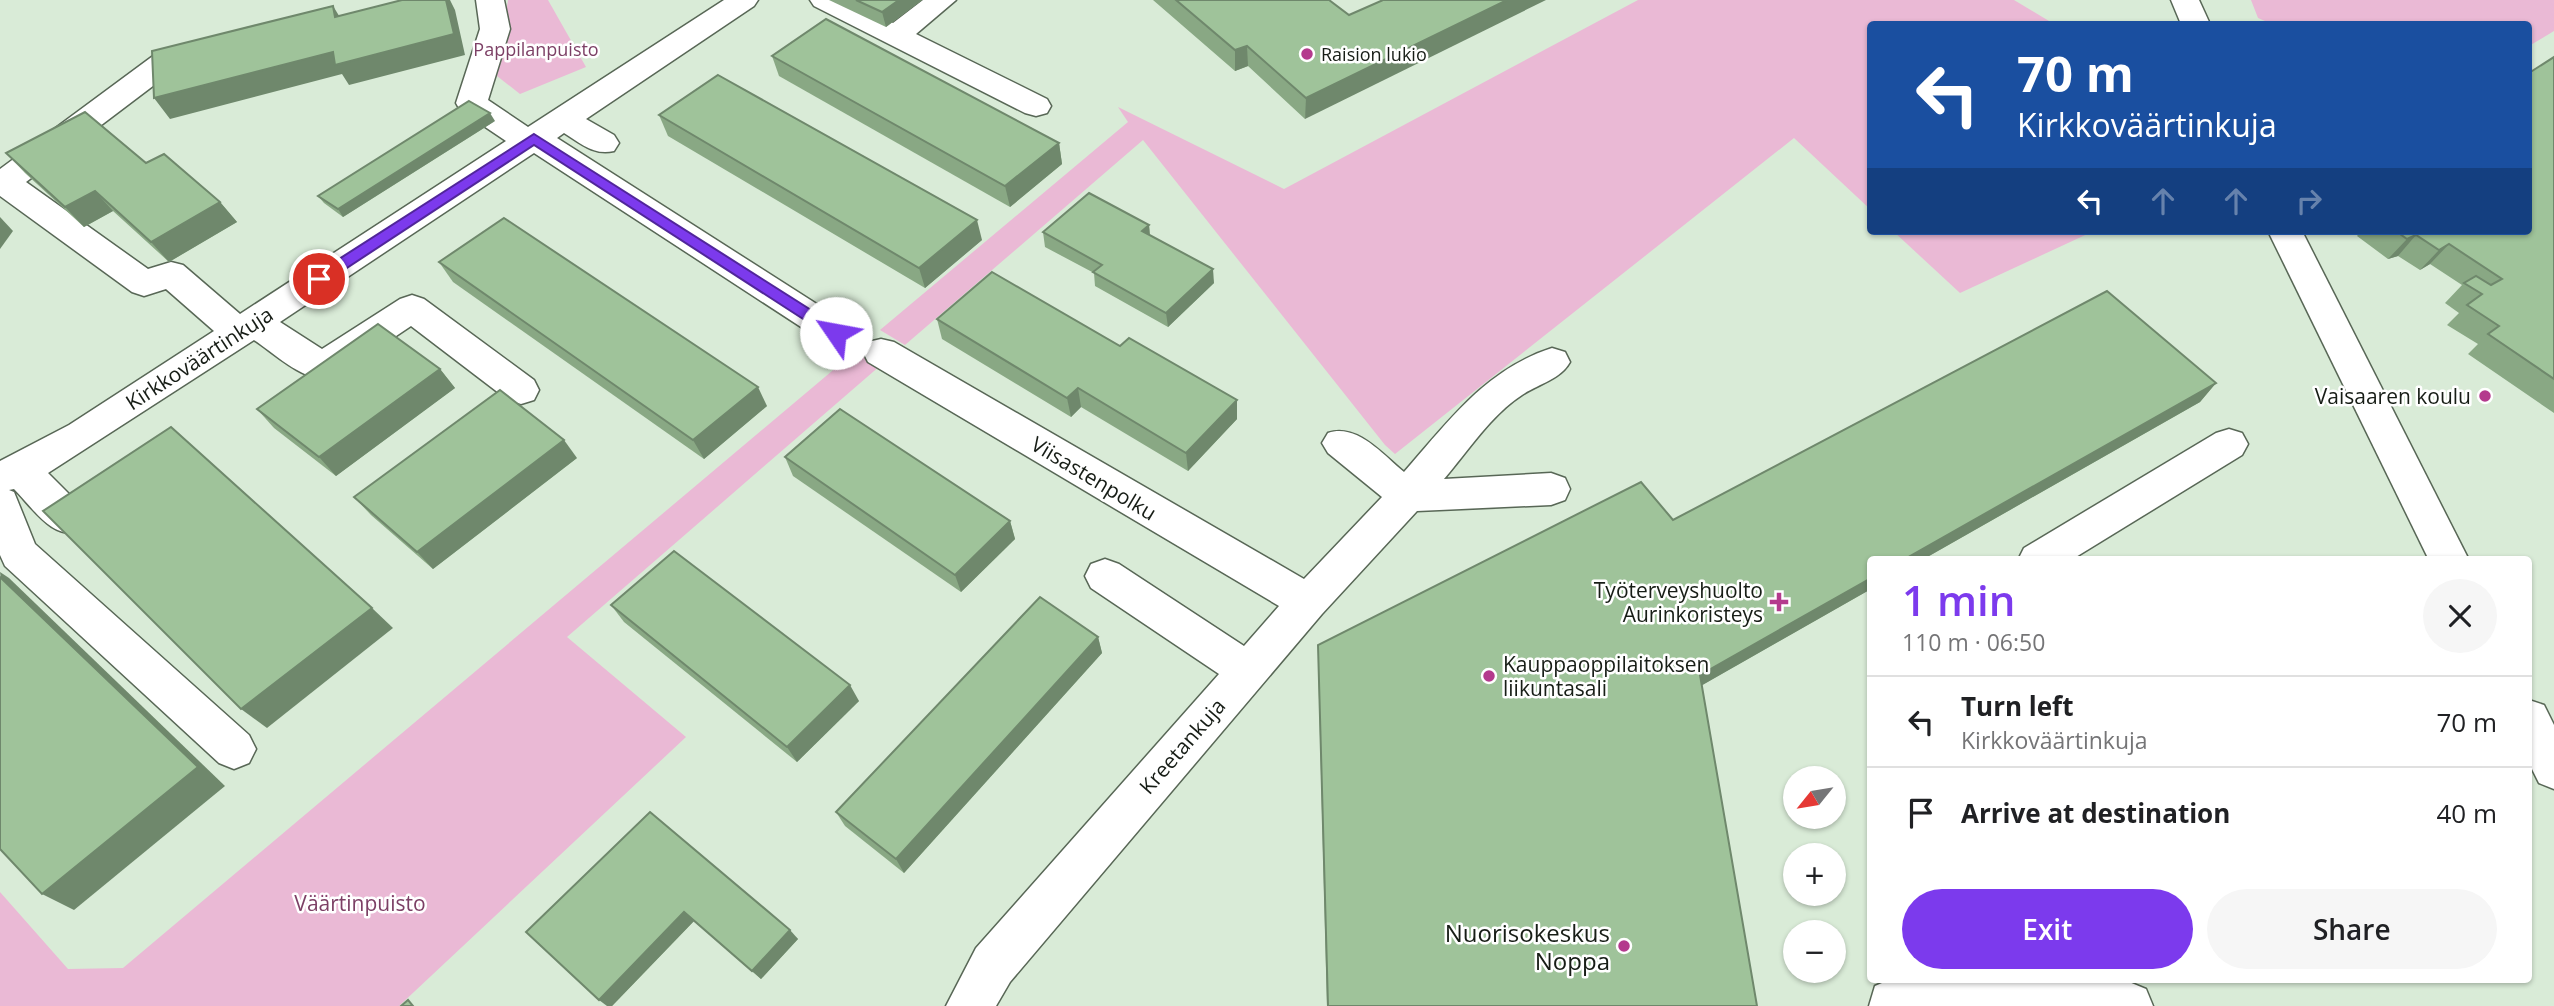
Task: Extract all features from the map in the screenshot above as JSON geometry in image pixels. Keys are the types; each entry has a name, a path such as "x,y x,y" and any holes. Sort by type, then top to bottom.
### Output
{"street":[{"path":"490,0 495,29 471,103 526,144 836,333"},
{"path":"824,0 1036,106"},
{"path":"895,35 942,0"},
{"path":"2185,0 2195,21"},
{"name":"Kirkkoväärtinkuja","path":"10,473 82,435 526,144 733,2"},
{"path":"221,48 168,60 2,184 144,283 171,274 246,327 322,367 412,308 521,390"},
{"path":"563,119 603,143"},
{"path":"526,144 551,176"},
{"path":"2287,235 2447,556"},
{"name":"Viisastenpolku","path":"881,352 1308,602"},
{"name":"Kreetankuja","path":"970,1006 993,965 1308,602 1407,496 1480,410 1507,386 1552,362"},
{"path":"1341,443 1407,496 1551,489"},
{"path":"2045,556 2229,444"},
{"path":"10,473 70,520"},
{"path":"0,503 19,554 234,749"},
{"path":"1105,576 1248,671"},
{"path":"2532,727 2544,761"},
{"path":"2100,983 2108,1006"},
{"path":"1892,1003 2129,1006"}],"green space":[{"name":"Pappilanpuisto","path":"508,0 548,0 586,67 520,94 497,76"},
{"path":"1638,0 2014,0 2049,21 1867,21 1867,206 1794,138 1395,454 1385,445 1143,140 905,345 880,330 1128,122 1118,107 1284,189"},
{"path":"2251,0 2554,0 2554,31 2532,44 2532,21 2265,21 2258,18"},
{"path":"1897,235 2085,235 1960,293"},
{"name":"Väärtinpuisto","path":"857,350 881,365 567,637 686,737 399,1006 0,1006 0,892 68,969 123,968"}],"building":[{"path":"402,0 446,0 454,34 335,65 333,52 154,98 152,51 333,6 335,17"},
{"path":"856,0 899,0 882,12"},
{"name":"Raision lukio","path":"1176,0 1329,0 1349,15 1383,0 1507,0 1306,98 1247,46 1235,50"},
{"path":"826,19 1059,143 1005,186 772,56"},
{"path":"2554,57 2554,379 2488,334 2499,326 2467,305 2482,294 2464,283 2476,276 2491,285 2502,279 2449,244 2439,250 2416,235 2532,235 2532,71"},
{"path":"718,75 977,220 919,268 659,115"},
{"path":"469,101 490,113 338,209 318,196"},
{"path":"85,112 146,163 164,154 220,202 151,242 95,191 65,207 6,153"},
{"path":"1089,193 1149,225 1142,231 1213,269 1166,313 1093,272 1102,265 1043,232"},
{"path":"504,218 758,387 693,440 439,262"},
{"path":"992,272 1120,346 1129,338 1237,400 1186,453 1078,388 1067,398 937,319"},
{"path":"2107,291 2216,383 1910,556 1867,556 1867,580 1700,675 1757,1006 1328,1006 1318,645 1641,482 1673,520"},
{"path":"378,324 440,369 319,457 257,409"},
{"path":"500,390 564,440 417,552 354,497"},
{"path":"840,409 1010,521 955,575 785,457"},
{"path":"171,427 372,608 241,709 43,511"},
{"path":"674,551 850,685 787,747 611,605"},
{"path":"0,577 198,767 42,894 0,849"},
{"path":"1040,597 1098,637 896,859 836,812"},
{"path":"650,812 790,930 752,971 684,912 599,1000 526,932"},
{"path":"408,1000 413,1006 401,1006"}],"place":[{"name":"Raision lukio","path":"1307,54"},
{"name":"Vaisaaren koulu","path":"2485,396"},
{"name":"Työterveyshuolto Aurinkoristeys","path":"1779,602"},
{"name":"Kauppaoppilaitoksen liikuntasali","path":"1489,676"},
{"name":"Nuorisokeskus Noppa","path":"1624,946"}],"route":[{"path":"319,279 534,138 836,333"}]}
